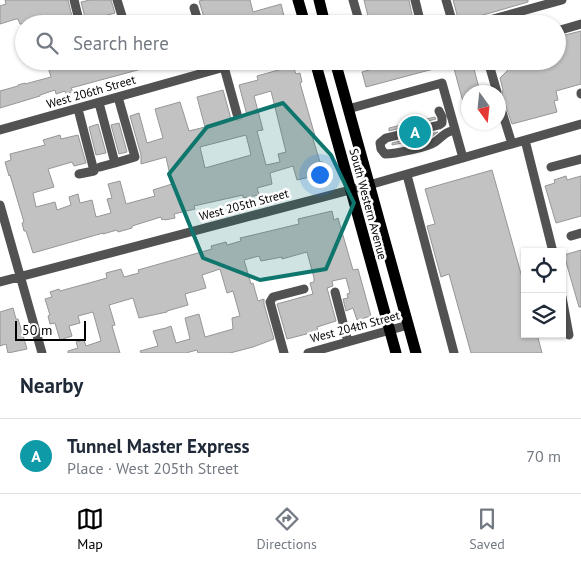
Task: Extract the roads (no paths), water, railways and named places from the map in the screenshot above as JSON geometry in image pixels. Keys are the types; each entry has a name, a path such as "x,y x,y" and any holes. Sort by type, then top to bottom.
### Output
{"main road":[{"path":"298,0 302,15"},
{"path":"319,0 323,15"},
{"name":"South Western Avenue","path":"317,70 396,353"},
{"name":"South Western Avenue","path":"337,70 416,353"}],"street":[{"path":"74,0 78,15"},
{"path":"117,0 122,15"},
{"path":"353,0 357,15"},
{"path":"415,0 419,15"},
{"path":"446,0 450,15"},
{"path":"502,15 537,3 562,0"},
{"path":"194,8 196,15"},
{"path":"566,28 581,24"},
{"name":"West 206th Street","path":"0,130 215,70"},
{"path":"225,70 237,114"},
{"path":"491,70 495,85"},
{"path":"348,109 442,83 463,158"},
{"path":"100,166 135,157 118,97"},
{"path":"99,103 115,163"},
{"path":"78,108 94,171 79,174"},
{"path":"439,111 442,123 439,125 386,138 380,143 381,149 385,154 393,154 434,143 444,133 455,130"},
{"path":"506,124 512,144"},
{"name":"West 205th Street","path":"0,282 407,175 581,124"},
{"path":"525,140 552,248"},
{"path":"551,167 581,159"},
{"path":"407,175 454,353"},
{"path":"0,205 42,353"},
{"path":"571,236 581,233"},
{"path":"284,353 270,302 273,297 304,289"},
{"path":"335,292 348,342"},
{"path":"566,316 570,335"},
{"name":"West 204th Street","path":"308,353 408,326"}],"place":[{"name":"Tunnel Master Express","path":"415,132"}]}
